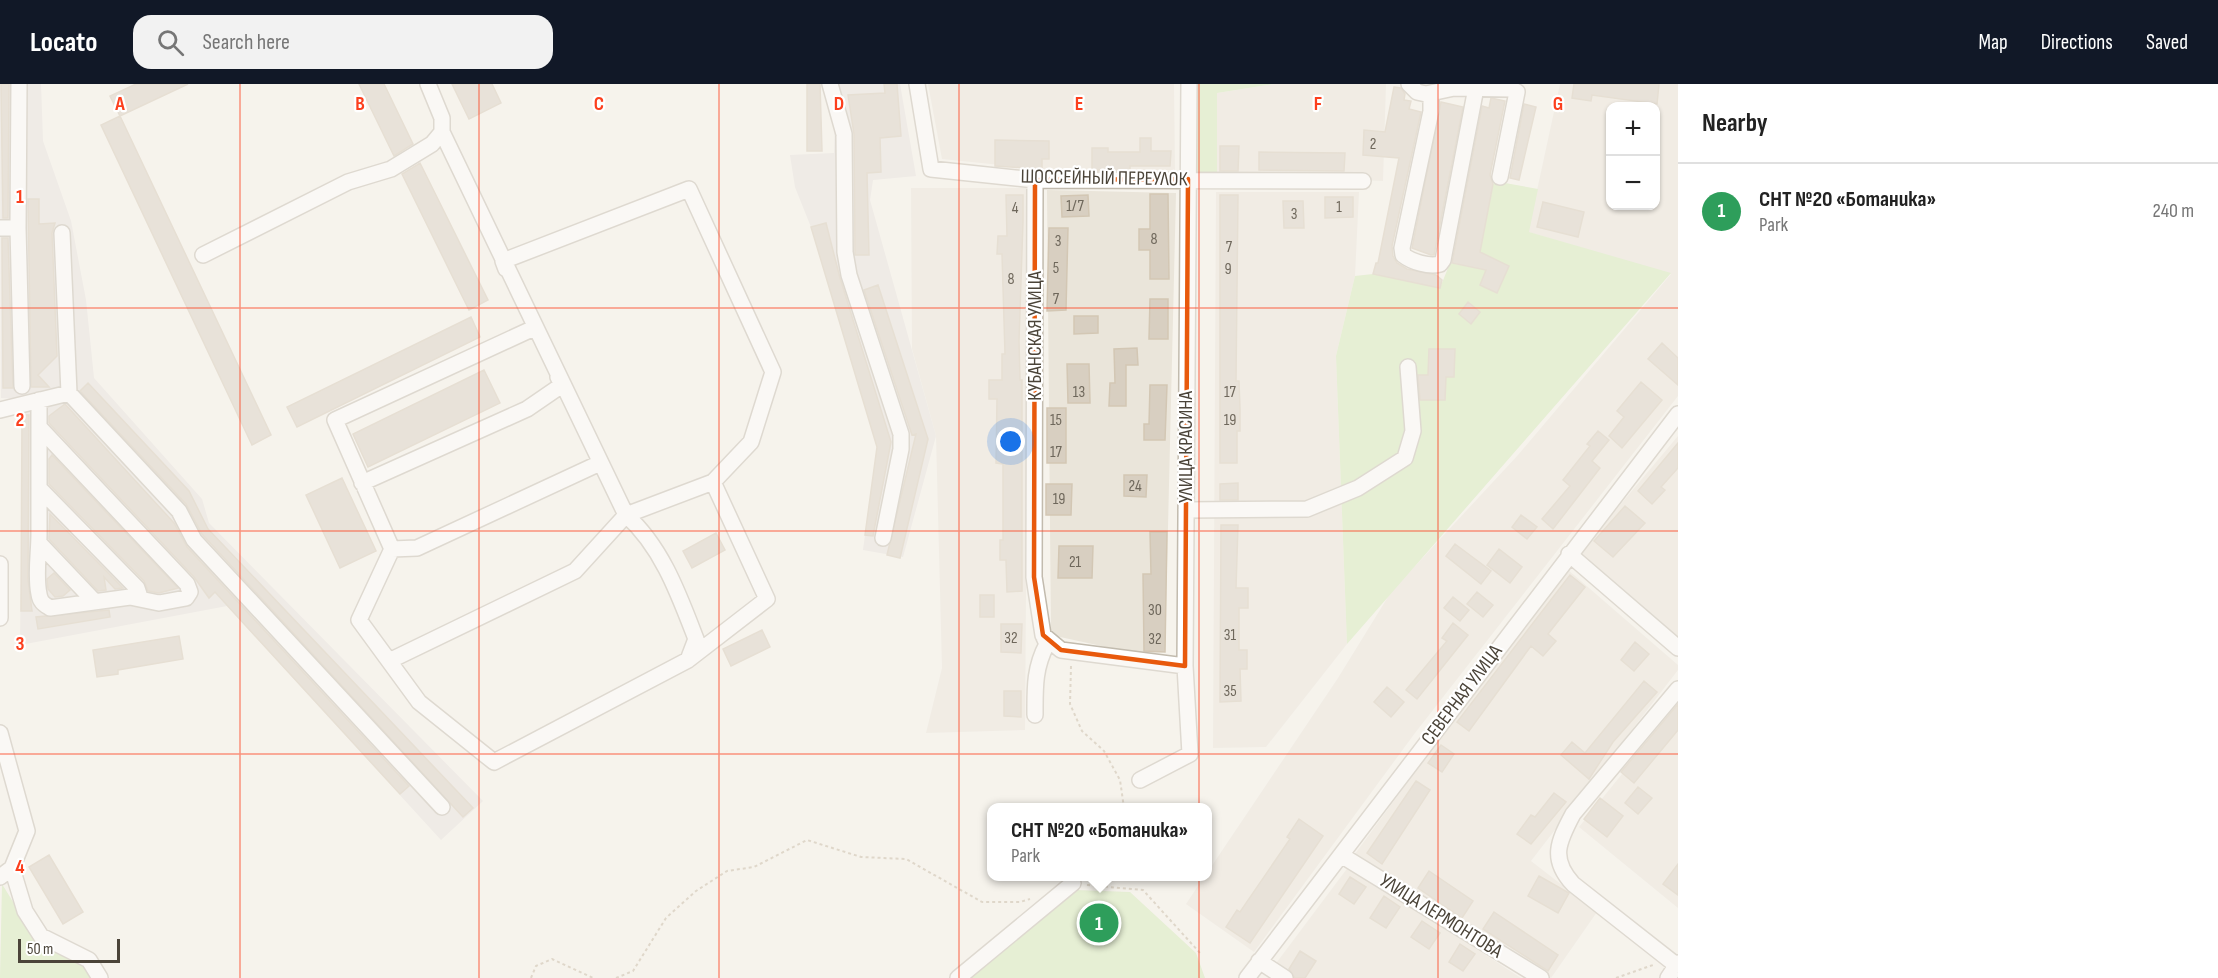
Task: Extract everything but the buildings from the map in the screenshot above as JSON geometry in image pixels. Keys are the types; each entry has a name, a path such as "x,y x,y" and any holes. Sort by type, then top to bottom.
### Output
{"street":[{"path":"19,84 18,228 22,386"},
{"path":"428,84 442,118 442,132 562,385"},
{"path":"830,84 844,134 845,252 849,275 900,434 901,449 883,538"},
{"name":"ШОССЕЙНЫЙ ПЕРЕУЛОК","path":"917,84 931,169 1035,180 1363,181"},
{"name":"УЛИЦА КРАСИНА","path":"1140,780 1190,754 1185,666 1189,84"},
{"path":"1409,84 1417,92 1431,93 1454,88 1512,89 1517,92 1500,177"},
{"path":"1431,93 1431,111 1402,248 1403,255 1408,259 1433,266 1443,260 1476,88"},
{"path":"203,255 348,182 391,169 432,144 442,132"},
{"name":"КУБАНСКАЯ УЛИЦА","path":"1035,180 1034,577 1043,635 1047,644 1040,658 1035,678 1035,715"},
{"path":"389,661 575,571 626,515 713,482 751,442 773,372 689,189 502,261"},
{"path":"0,228 18,228"},
{"path":"62,233 69,393 179,511 194,540 442,807"},
{"path":"502,261 626,515 643,531 675,584 696,639 688,660"},
{"path":"534,328 335,420 392,549 359,620 419,702 494,762 688,660 767,599 713,482"},
{"path":"1186,510 1307,510 1358,488 1405,458 1413,431 1408,367"},
{"path":"363,483 527,409 562,385"},
{"path":"0,410 69,393"},
{"path":"39,400 38,594 42,603 50,608 140,597 159,603 186,598 190,592 187,584 39,427"},
{"name":"СЕВЕРНАЯ УЛИЦА","path":"1247,978 1678,414"},
{"path":"392,549 417,548 600,463"},
{"path":"39,488 137,588 140,597"},
{"path":"39,543 95,602"},
{"path":"1569,554 1678,648"},
{"path":"0,564 0,618"},
{"path":"1043,635 1061,650 1185,666"},
{"path":"1668,978 1675,962 1573,884 1561,871 1558,856 1561,836 1574,814 1678,689"},
{"path":"0,733 27,831 6,872 25,911 41,936 89,960 100,978"},
{"name":"УЛИЦА ЛЕРМОНТОВА","path":"1341,855 1541,978"},
{"path":"958,978 1073,883"},
{"path":"1259,961 1285,978"}],"path":[{"path":"1071,651 1070,704 1082,731 1104,751 1120,780 1123,803"},
{"path":"616,978 633,971 666,918 696,891 727,871 754,867 807,840 861,857 906,859 981,902 1020,903 1030,899"},
{"path":"1073,883 1143,890 1200,953"},
{"path":"531,978 536,966 552,959 593,978"},
{"path":"1617,978 1675,962"}],"highlighted area":[{"path":"1188,179 1185,666 1061,650 1043,635 1034,577 1035,180"}],"shaded area":[{"path":"0,84 41,84 43,141 71,221 86,300 94,378 202,499 209,523 483,801 441,840 227,606 20,645 23,399 1,398"},
{"path":"826,84 900,84 916,176 873,180 870,200 936,436 903,557 863,550 877,447 811,227 795,187 790,155 834,153 835,120"},
{"path":"928,84 1174,84 1175,170 1050,170 942,159"},
{"path":"1273,84 1386,84 1383,181 1217,174 1217,93"},
{"path":"1560,84 1678,84 1678,396 1415,733 1254,952 1186,904 1201,881 1212,881 1212,866 1338,678 1391,592 1518,455 1671,274 1528,232"},
{"path":"911,188 1029,188 1025,730 926,733 942,668 936,436 912,349"},
{"path":"1047,190 1176,193 1165,652 1138,654 1051,635"},
{"path":"1216,192 1359,192 1355,276 1336,356 1347,644 1266,747 1213,748"},
{"path":"1678,436 1678,641 1578,555"},
{"path":"1567,569 1678,665 1678,670 1531,861 1597,912 1551,978 1355,854"},
{"path":"1678,705 1678,908 1579,827"},
{"path":"1349,866 1521,978 1293,978 1274,966"}],"green space":[{"path":"1196,84 1273,84 1217,93 1217,174 1195,173"},
{"path":"1494,181 1538,189 1529,232 1671,273 1347,644 1336,356 1355,276 1373,274 1440,288 1450,263 1476,268"},
{"path":"2,884 31,931 72,956 97,978 0,978"},
{"path":"1075,890 1130,892 1196,953 1205,978 969,978"}],"place":[{"name":"СНТ №20 «Ботаника»","path":"1099,923"}]}
